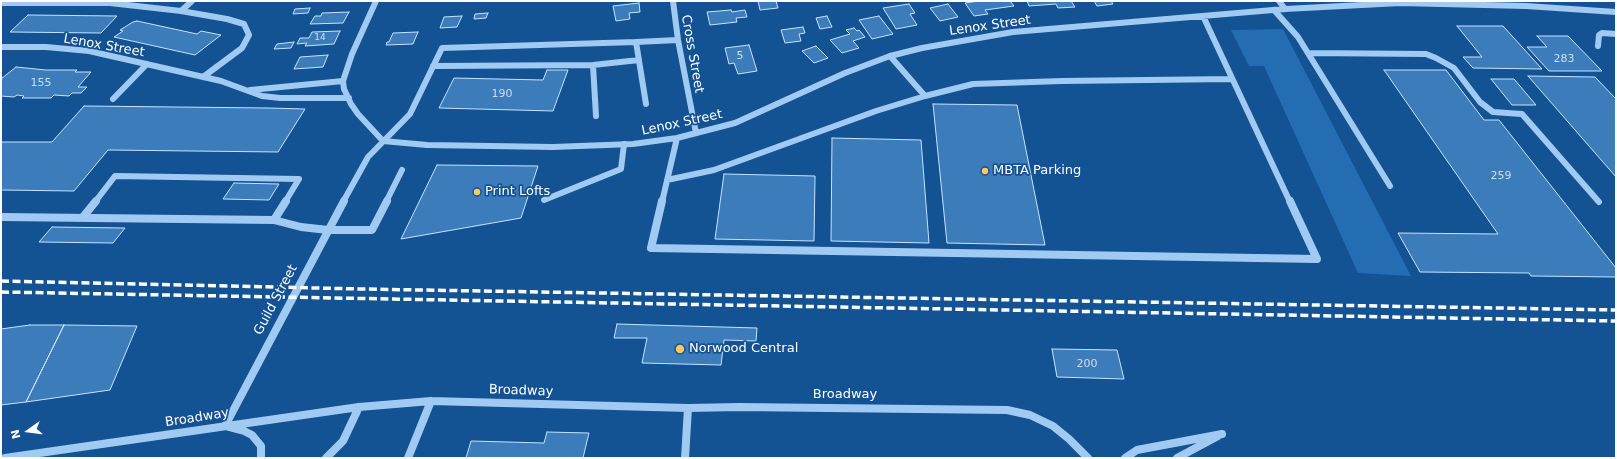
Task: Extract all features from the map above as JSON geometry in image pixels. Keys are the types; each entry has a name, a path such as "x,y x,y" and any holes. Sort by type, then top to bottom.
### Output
{"street":[{"path":"181,11 192,1"},
{"path":"376,1 349,60 343,81 348,98 358,114 383,141"},
{"name":"Cross Street","path":"672,1 696,133"},
{"path":"1279,1 1285,9"},
{"path":"1,3 110,3 181,11 227,19 244,24 249,35 242,48 203,77"},
{"name":"Lenox Street","path":"383,141 427,145 553,147 624,144 677,138 735,123 845,73 890,56 930,46 1013,32 1285,9 1400,3 1524,3 1616,12"},
{"path":"1274,10 1298,37 1390,186"},
{"path":"677,138 651,248 1318,258 1203,16"},
{"path":"1598,46 1599,35 1602,33 1616,34"},
{"path":"646,104 636,42 678,40"},
{"name":"Guild Street","path":"224,426 368,157 410,114 442,48 636,42"},
{"name":"Lenox Street","path":"1,47 74,49 203,77 249,90 262,96 280,98 348,98"},
{"path":"1308,53 1426,54 1436,58 1454,68 1480,102 1493,112 1522,114 1599,202"},
{"path":"890,56 925,96"},
{"path":"433,66 593,65 639,60"},
{"path":"113,99 132,77 147,64"},
{"path":"593,65 596,116"},
{"path":"667,180 714,170 876,111 925,96 973,84 1062,81 1232,79"},
{"path":"249,90 343,81"},
{"path":"544,200 621,169 624,144"},
{"path":"1,217 274,220 328,230 372,230 402,170"},
{"path":"83,217 115,176 299,179 274,220"},
{"path":"408,458 431,401"},
{"name":"Broadway","path":"5,458 181,434 224,426 359,407 431,401 688,408 990,409 1013,411 1039,419 1053,426 1069,439 1088,458"},
{"path":"326,458 343,441 359,407"},
{"path":"685,458 688,408"},
{"path":"224,426 244,430 252,435 261,446 261,458"},
{"path":"1125,458 1137,450 1222,434 1177,458"}],"shaded area":[{"path":"1283,29 1411,276 1358,273 1264,66 1249,66 1231,30"}],"building":[{"path":"758,1 776,1 778,8 760,10"},
{"path":"979,1 1010,1 1014,6 985,10 988,14 974,16 965,3"},
{"path":"1027,1 1071,1 1075,7 1058,8 1056,4 1029,6"},
{"path":"1094,1 1111,1 1113,4 1097,6"},
{"path":"639,3 640,12 629,13 630,19 616,21 613,6"},
{"path":"909,4 915,13 910,14 917,25 896,29 883,8"},
{"path":"948,4 958,17 940,21 930,8"},
{"path":"310,8 308,13 293,14 295,9"},
{"path":"731,10 732,12 745,10 747,17 736,18 737,22 710,25 707,12"},
{"path":"349,12 343,23 310,24 315,16 321,16 322,13"},
{"path":"488,13 486,18 474,19 475,14"},
{"path":"28,15 117,16 101,33 10,32"},
{"path":"462,16 457,27 440,28 444,17"},
{"path":"827,16 832,27 820,29 816,18"},
{"path":"879,16 893,34 872,39 859,20"},
{"path":"137,21 197,34 201,31 221,35 195,55 114,37 123,31 120,30"},
{"path":"1457,26 1503,26 1542,69 1473,68 1463,57 1482,57"},
{"path":"803,27 805,33 799,34 801,41 785,43 781,30"},
{"path":"854,28 857,31 859,30 865,37 853,41 859,48 842,53 830,40 850,34 846,30"},
{"path":"340,31 334,44 305,46 307,43 297,44 300,38 309,38 312,32"},
{"path":"418,32 413,44 386,45 393,33"},
{"path":"1537,36 1568,36 1602,71 1549,71 1527,47 1547,47"},
{"path":"294,42 291,48 274,49 277,44"},
{"path":"749,45 757,71 738,74 734,63 729,64 725,48"},
{"path":"816,46 828,58 814,63 802,51"},
{"path":"328,55 323,67 294,69 300,57"},
{"path":"16,67 91,72 78,87 87,87 81,93 72,93 69,96 54,95 51,98 22,98 24,96 17,95 14,97 1,96 1,79"},
{"path":"547,70 568,70 553,111 439,108 454,78 543,80"},
{"path":"1384,70 1446,70 1484,120 1499,120 1616,268 1616,277 1531,276 1529,273 1420,272 1398,233 1498,234"},
{"path":"1528,76 1595,77 1616,99 1616,177"},
{"path":"1491,79 1514,79 1536,105 1512,105"},
{"path":"933,104 1017,105 1045,245 947,243"},
{"path":"84,106 305,109 278,152 108,150 74,191 1,190 1,142 52,142"},
{"path":"832,138 921,140 929,243 831,241"},
{"name":"Print Lofts","path":"437,165 538,166 521,218 401,239"},
{"path":"724,174 815,176 814,241 715,239"},
{"path":"234,183 279,184 269,200 223,199"},
{"path":"52,227 125,228 113,243 39,242"},
{"path":"617,324 757,328 756,341 724,340 721,365 642,363 647,338 614,338"},
{"path":"30,325 64,325 26,402 1,405 1,329"},
{"path":"64,325 137,326 110,390 26,402"},
{"path":"1052,349 1117,350 1124,379 1057,377"},
{"path":"547,432 589,433 583,458 466,458 471,441 544,443"}],"railway":[{"path":"1,281 362,289 1616,310"},
{"path":"1,292 1616,321"}],"place":[{"name":"MBTA Parking","path":"985,171"},
{"name":"Print Lofts","path":"477,192"},
{"name":"Norwood Central","path":"680,349"}]}
